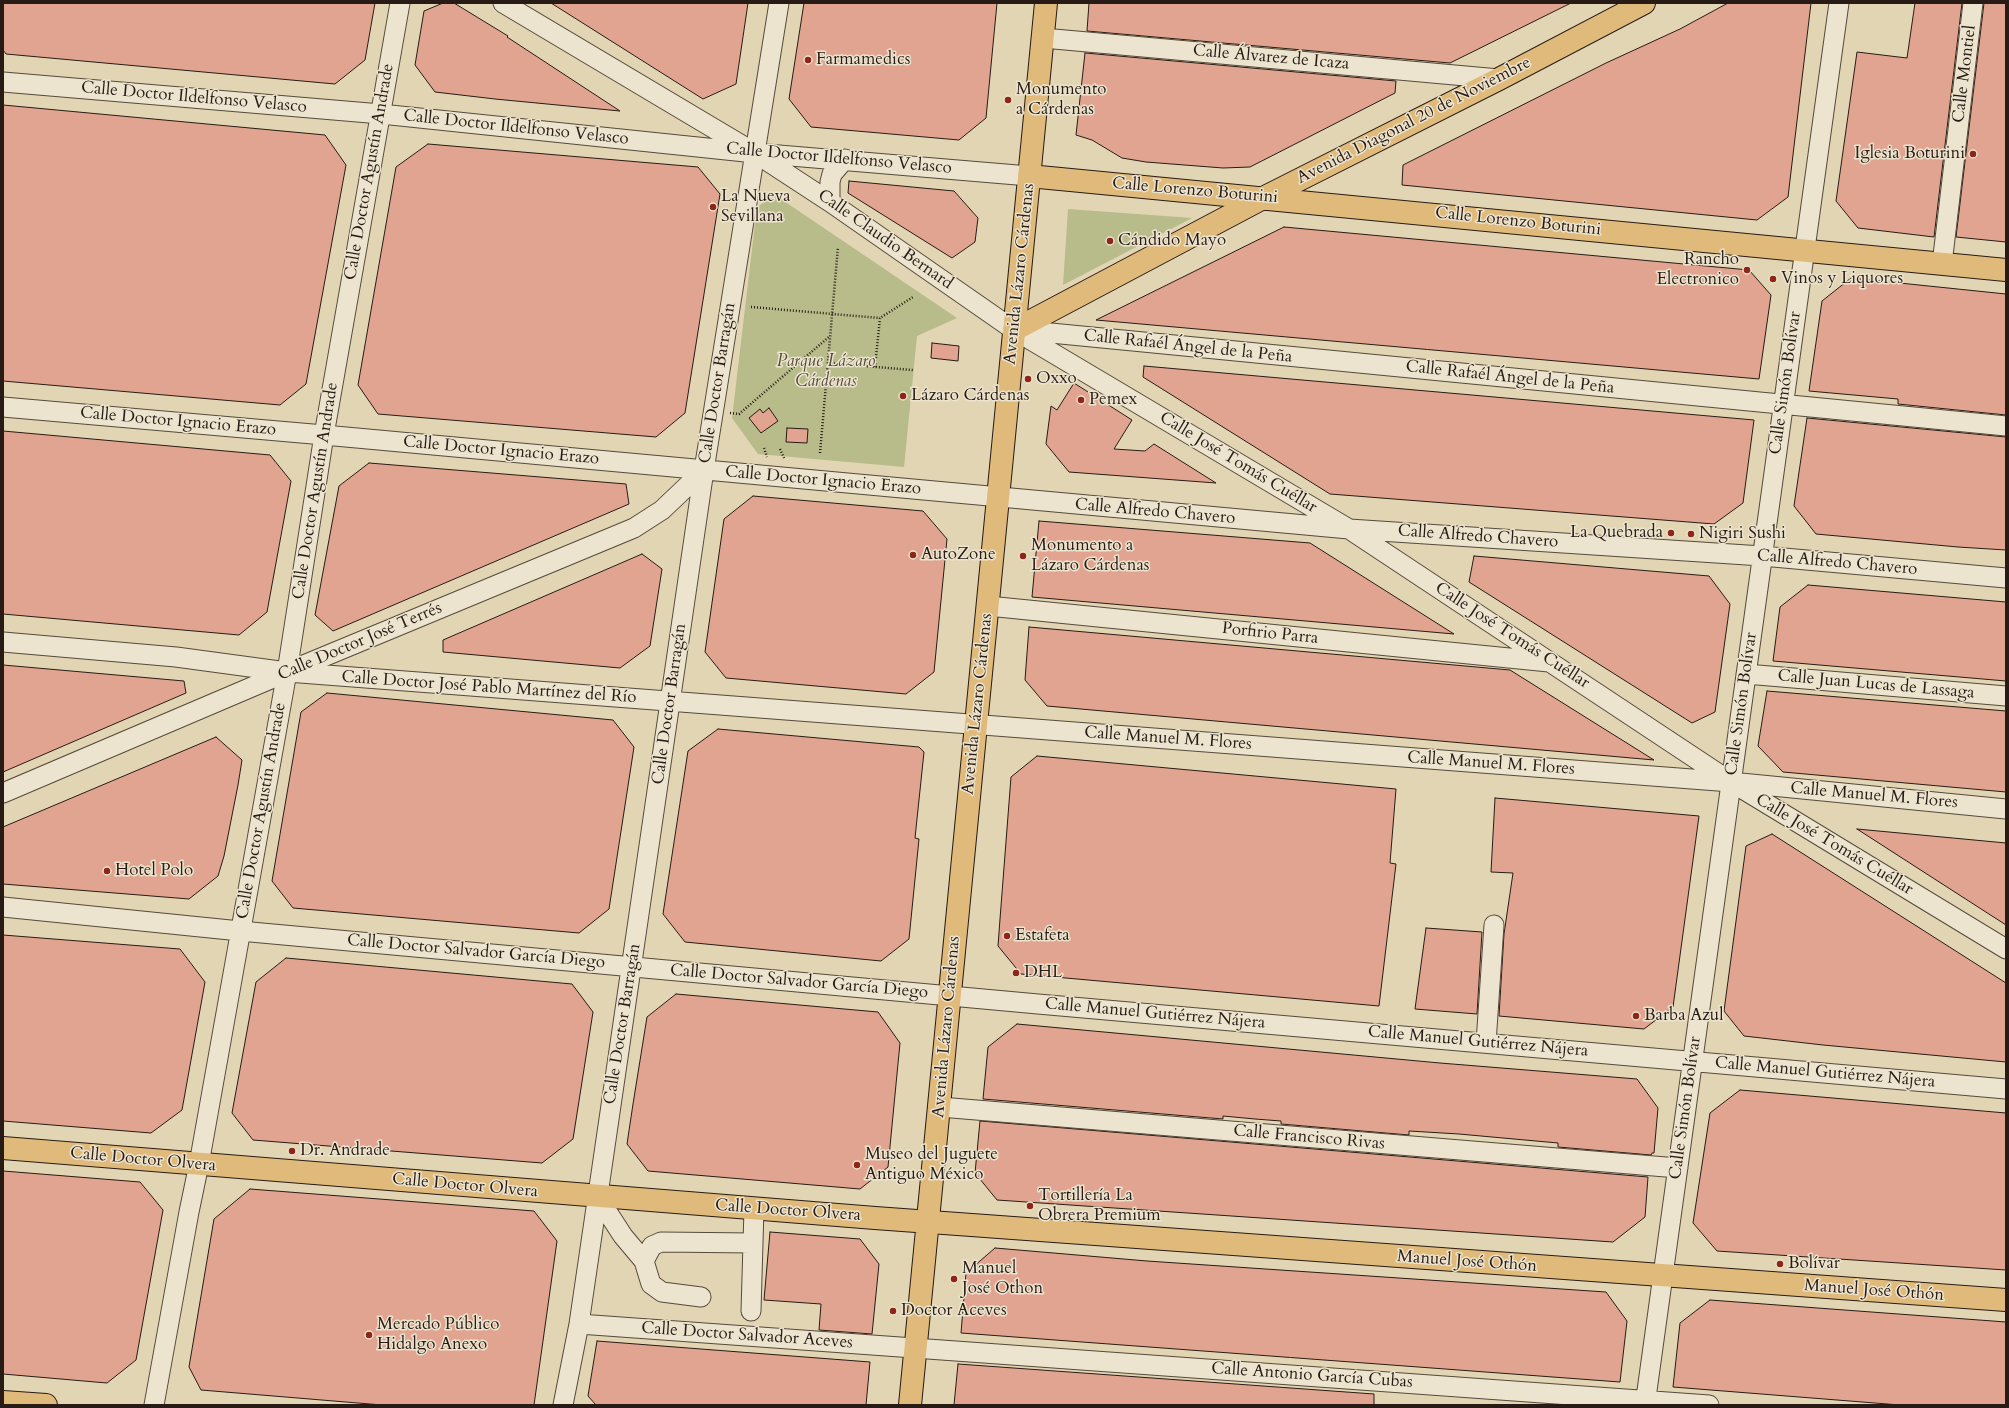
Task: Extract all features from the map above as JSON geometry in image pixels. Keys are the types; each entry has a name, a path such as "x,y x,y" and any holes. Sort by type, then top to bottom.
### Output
{"main road":[{"name":"Avenida Lázaro Cárdenas","path":"910,1405 1046,3"},
{"name":"Avenida Diagonal 20 de Noviembre","path":"1014,330 1265,197 1499,79 1644,3"},
{"name":"Calle Lorenzo Boturini","path":"1029,176 1265,197 2006,270"},
{"name":"Calle Doctor Olvera","path":"3,1148 928,1222"},
{"name":"Manuel José Othón","path":"928,1222 2006,1300"},
{"path":"3,1402 46,1405"}],"street":[{"name":"Calle Doctor Agustín Andrade","path":"154,1405 199,1164 286,672 324,434 400,3"},
{"name":"Calle Claudio Bernard","path":"503,3 755,153 830,202 1014,330"},
{"name":"Calle Doctor Barragán","path":"563,1405 579,1324 704,470 779,3"},
{"name":"Calle Simón Bolívar","path":"1645,1402 1839,3"},
{"name":"Calle Montiel","path":"1942,264 1973,3"},
{"name":"Calle Álvarez de Icaza","path":"1043,38 1499,79"},
{"name":"Calle Doctor Ildelfonso Velasco","path":"3,82 381,114 755,153 845,159 1029,176"},
{"path":"830,202 830,182 832,174 845,159"},
{"name":"Calle Rafaél Ángel de la Peña","path":"1014,330 2006,426"},
{"name":"Calle José Tomás Cuéllar","path":"1014,330 1349,529 1731,782 2006,949"},
{"name":"Calle Doctor Ignacio Erazo","path":"3,407 324,434 998,498"},
{"name":"Calle Doctor José Terrés","path":"3,793 286,672 634,528 662,510 704,470"},
{"name":"Calle Alfredo Chavero","path":"998,498 1349,529 1762,556 2006,578"},
{"name":"Porfirio Parra","path":"988,606 1553,663"},
{"name":"Calle Doctor José Pablo Martínez del Río","path":"3,642 184,657 286,672 976,725"},
{"name":"Calle Juan Lucas de Lassaga","path":"1746,674 2006,696"},
{"name":"Calle Manuel M. Flores","path":"976,725 1731,782 2006,809"},
{"name":"Calle Doctor Salvador García Diego","path":"3,907 240,931 950,996"},
{"path":"1486,1043 1494,925"},
{"name":"Calle Manuel Gutiérrez Nájera","path":"950,996 2006,1089"},
{"name":"Calle Francisco Rivas","path":"940,1108 1678,1168"},
{"path":"597,1196 623,1236 644,1261 651,1284 662,1292 701,1297"},
{"path":"751,1311 754,1209"},
{"path":"644,1261 652,1246 661,1242 753,1243"},
{"name":"Calle Doctor Salvador Aceves","path":"579,1324 916,1348"},
{"name":"Calle Antonio García Cubas","path":"916,1348 1645,1402 1709,1405"}],"path":[{"path":"820,453 838,247"},
{"path":"751,307 880,318 913,297"},
{"path":"875,367 880,318"},
{"path":"739,414 830,336"},
{"path":"828,363 914,370"}],"green space":[{"name":"Parque Lázaro Cárdenas","path":"775,195 957,318 917,336 904,467 758,454 732,418 757,207"},
{"path":"1068,209 1192,218 1063,285"}],"building":[{"path":"3,3 375,3 365,60 335,84 6,54 3,50"},
{"path":"443,3 454,3 508,36 507,37 620,111 435,92 415,65 424,11"},
{"path":"551,3 748,3 736,84 703,99"},
{"path":"804,3 997,3 986,118 959,140 811,127 789,99"},
{"path":"1089,3 1571,3 1450,63 1087,31"},
{"path":"1728,3 1811,3 1788,197 1757,220 1402,185 1403,165 1606,63 1680,29"},
{"path":"1915,3 1962,3 1934,237 1858,228 1836,201 1857,52 1907,58"},
{"path":"1984,3 2006,3 2006,242 1956,237"},
{"path":"1085,53 1396,81 1395,93 1250,167 1223,168 1146,162 1122,158 1092,140 1076,135"},
{"path":"3,105 325,135 346,165 306,384 280,405 3,381"},
{"path":"428,144 698,167 720,194 685,413 656,437 378,414 358,385 396,167"},
{"path":"849,181 954,191 978,218 975,242 952,258 848,193"},
{"path":"1284,227 1749,270 1771,295 1759,379 1096,320"},
{"path":"1851,278 2006,294 2006,415 1898,404 1898,399 1809,391 1822,301"},
{"path":"932,343 959,346 958,361 931,358"},
{"path":"1144,366 1754,420 1743,503 1714,524 1330,494 1143,377"},
{"path":"1074,383 1132,420 1114,449 1145,451 1154,444 1216,483 1069,472 1046,444 1051,406 1057,410"},
{"path":"769,408 778,421 761,433 749,418 760,409 763,413"},
{"path":"1807,418 2006,437 2006,550 1816,534 1794,506"},
{"path":"787,428 808,429 807,443 786,442"},
{"path":"3,431 270,455 291,481 267,612 239,635 3,614"},
{"path":"369,463 626,484 629,504 333,631 315,615 339,486"},
{"path":"753,496 923,511 947,539 934,672 906,694 726,678 705,652 724,519"},
{"path":"1039,521 1310,543 1454,634 1032,597"},
{"path":"642,554 662,569 650,646 620,668 443,652 443,640"},
{"path":"1474,556 1709,576 1730,604 1715,712 1692,723 1469,582"},
{"path":"1808,585 2006,602 2006,681 1773,661 1780,607"},
{"path":"1029,627 1510,670 1654,760 1047,706 1025,680"},
{"path":"3,665 184,681 186,693 3,772"},
{"path":"1767,691 2006,711 2006,792 1783,772 1758,746"},
{"path":"327,693 613,720 634,747 609,909 579,933 293,908 272,881 301,712"},
{"path":"718,729 919,747 924,752 915,838 919,839 909,939 881,961 685,942 663,914 688,751"},
{"path":"216,737 242,760 238,785 224,856 218,876 189,899 3,884 3,827"},
{"path":"1037,756 1396,789 1390,863 1396,864 1379,1006 1021,974 998,946 1011,777"},
{"path":"1495,798 1699,816 1673,1007 1644,1029 1499,1016 1504,934 1513,873 1491,872"},
{"path":"1857,829 2006,843 2006,925 1947,887"},
{"path":"1772,834 2006,983 2006,1062 1744,1036 1724,1011 1746,846"},
{"path":"1426,928 1482,932 1477,1014 1415,1009"},
{"path":"3,935 180,949 205,982 182,1110 151,1133 3,1121"},
{"path":"286,958 572,984 593,1012 573,1139 542,1163 253,1140 232,1113 256,982"},
{"path":"676,994 878,1012 900,1043 888,1167 860,1189 648,1171 627,1144 633,1104 647,1017"},
{"path":"1017,1024 1440,1063 1637,1079 1658,1108 1654,1153 1651,1155 1558,1147 1558,1143 1459,1134 1409,1131 1409,1135 1281,1124 1281,1121 1223,1116 1223,1119 983,1099 988,1047"},
{"path":"1740,1090 2006,1113 2006,1270 1717,1251 1693,1223 1710,1113"},
{"path":"980,1121 1648,1177 1645,1217 1613,1242 997,1200 975,1173"},
{"path":"3,1171 140,1182 163,1210 136,1360 107,1383 3,1374"},
{"path":"250,1189 534,1211 557,1241 534,1405 382,1405 201,1390 189,1367 214,1219"},
{"path":"770,1232 860,1239 879,1264 872,1334 819,1330 821,1304 764,1300"},
{"path":"995,1248 1147,1261 1606,1292 1627,1321 1620,1382 961,1333 966,1273"},
{"path":"1710,1300 2006,1322 2006,1405 1900,1405 1673,1387 1680,1323"},
{"path":"597,1341 870,1362 866,1405 596,1405 588,1396"},
{"path":"958,1364 1374,1394 1374,1405 954,1405"}],"place":[{"name":"Farmamedics","path":"808,60"},
{"name":"Monumento a Cárdenas","path":"1008,100"},
{"name":"Iglesia Boturini","path":"1973,154"},
{"name":"La Nueva Sevillana","path":"713,207"},
{"name":"Cándido Mayo","path":"1110,241"},
{"name":"Rancho Electronico","path":"1747,270"},
{"name":"Vinos y Liquores","path":"1773,279"},
{"name":"Oxxo","path":"1028,379"},
{"name":"Lázaro Cárdenas","path":"903,396"},
{"name":"Pemex","path":"1081,400"},
{"name":"La Quebrada","path":"1671,533"},
{"name":"Nigiri Sushi","path":"1691,534"},
{"name":"AutoZone","path":"913,555"},
{"name":"Monumento a Lázaro Cárdenas","path":"1023,556"},
{"name":"Hotel Polo","path":"107,871"},
{"name":"Estafeta","path":"1007,936"},
{"name":"DHL","path":"1016,973"},
{"name":"Barba Azul","path":"1636,1016"},
{"name":"Dr. Andrade","path":"292,1151"},
{"name":"Museo del Juguete Antiguo México","path":"857,1165"},
{"name":"Tortillería La Obrera Premium","path":"1030,1206"},
{"name":"Bolívar","path":"1780,1264"},
{"name":"Manuel José Othon","path":"954,1279"},
{"name":"Doctor Aceves","path":"893,1311"},
{"name":"Mercado Público Hidalgo Anexo","path":"369,1335"}]}
